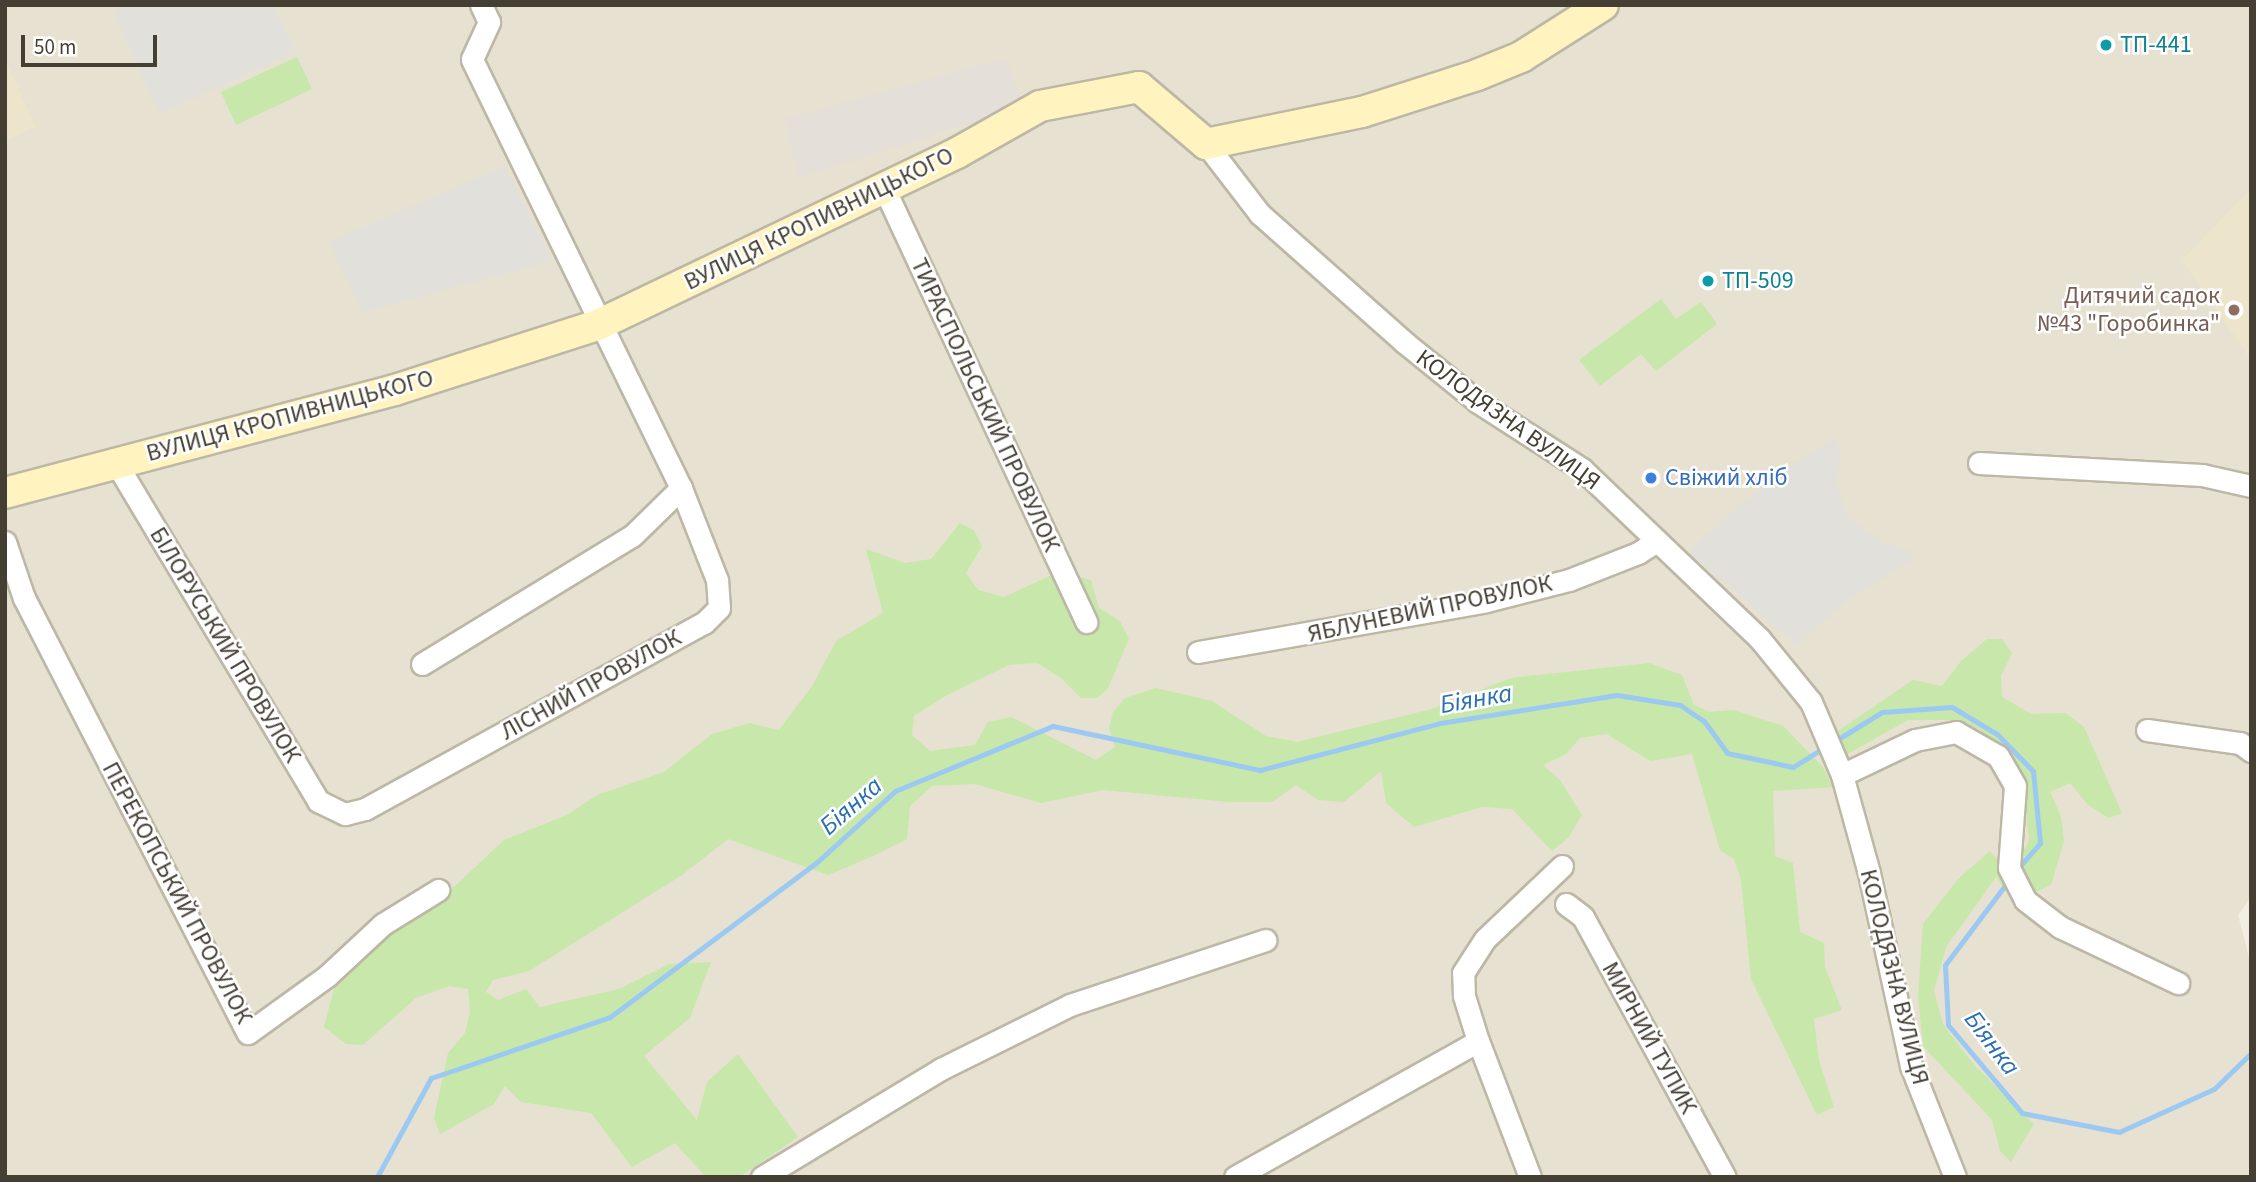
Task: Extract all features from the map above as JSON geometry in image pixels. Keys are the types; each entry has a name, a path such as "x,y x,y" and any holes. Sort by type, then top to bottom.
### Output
{"main road":[{"path":"1206,145 1362,111 1478,75 1521,57 1603,5"},
{"name":"ВУЛИЦЯ КРОПИВНИЦЬКОГО","path":"5,493 395,390 600,324 884,188 1041,106 1139,87 1206,145"}],"street":[{"name":"ЛІСНИЙ ПРОВУЛОК","path":"345,814 365,809 704,623 719,608 717,580 681,488 472,59 489,23 481,5"},
{"name":"КОЛОДЯЗНА ВУЛИЦЯ","path":"1206,145 1260,214 1394,333 1478,402 1582,469 1655,542 1759,638 1811,702 1839,770 1884,931 1911,1066 1955,1177"},
{"name":"ТИРАСПОЛЬСЬКИЙ ПРОВУЛОК","path":"884,188 1086,622"},
{"name":"БІЛОРУСЬКИЙ ПРОВУЛОК","path":"116,463 318,801 345,814"},
{"path":"1979,463 2202,475 2249,490"},
{"path":"422,664 632,536 681,488"},
{"name":"ПЕРЕКОПСЬКИЙ ПРОВУЛОК","path":"5,542 29,610 248,1033 327,975 383,924 438,890"},
{"name":"ЯБЛУНЕВИЙ ПРОВУЛОК","path":"1198,652 1486,601 1569,580 1638,553 1655,542"},
{"path":"2147,730 2240,743 2251,751"},
{"path":"1839,770 1915,740 1956,732 1998,756 2015,786 2013,877 2025,900 2060,927 2178,984"},
{"path":"1530,1177 1478,1041 1464,996 1464,973 1485,939 1562,866"},
{"name":"МИРНИЙ ТУПИК","path":"1566,904 1583,917 1725,1177"},
{"path":"762,1177 941,1069 1070,1005 1265,940"},
{"path":"1235,1177 1478,1041"}],"shaded area":[{"path":"5,5 2251,5 2251,897 2238,915 2251,965 2251,1177 5,1177"},
{"path":"126,5 273,5 295,52 160,114 113,11"},
{"path":"1006,58 1022,106 799,178 785,119"},
{"path":"5,59 36,127 5,140"},
{"path":"505,166 551,261 363,312 329,242"},
{"name":"Дитячий садок №43 \"Горобинка\"","path":"2251,189 2251,360 2182,260"},
{"path":"1836,438 1840,450 1837,482 1847,517 1883,543 1913,552 1910,561 1849,599 1797,645 1688,551 1774,476"}],"green space":[{"path":"297,57 312,89 236,125 221,92"},
{"path":"1661,299 1676,319 1701,302 1717,324 1656,371 1641,354 1600,386 1579,360"},
{"path":"960,523 974,530 982,546 966,573 978,590 1004,597 1058,572 1091,580 1099,608 1120,621 1129,639 1108,688 1097,698 1081,698 1061,678 1037,663 1009,665 947,695 914,716 912,735 930,751 975,745 988,722 1011,717 1096,760 1115,747 1109,728 1113,712 1125,698 1156,688 1212,701 1266,736 1297,742 1432,709 1511,678 1649,663 1682,675 1694,705 1710,712 1734,710 1783,726 1823,767 1833,787 1773,791 1775,856 1793,863 1800,932 1824,943 1825,967 1842,1010 1814,1019 1819,1061 1834,1107 1817,1115 1751,979 1741,880 1734,859 1720,850 1692,754 1650,761 1607,734 1580,738 1566,754 1543,765 1560,780 1582,815 1568,838 1552,851 1512,809 1482,807 1414,827 1386,803 1381,771 1344,802 1318,800 1296,785 1272,802 1229,802 1103,790 1041,803 975,784 932,786 910,806 907,839 871,857 828,875 728,839 682,875 529,971 493,980 486,992 498,1000 526,989 540,1007 619,989 669,964 711,962 690,1018 644,1056 697,1120 707,1082 738,1054 798,1137 739,1177 706,1177 675,1143 632,1167 591,1113 521,1102 505,1086 494,1104 440,1134 434,1118 448,1053 465,1033 470,1012 468,989 449,986 416,998 363,1045 346,1044 324,1027 338,974 381,933 454,887 504,840 567,815 597,795 664,772 712,734 750,723 779,730 812,686 836,641 883,613 866,549 905,563 931,559"},
{"path":"1987,639 2002,639 2012,653 2001,676 2002,697 2031,714 2066,713 2084,727 2122,813 2109,818 2088,805 2070,783 2050,792 2061,816 2064,841 2051,885 2036,892 2020,884 2006,892 1996,877 1946,947 1934,991 1943,1024 1974,1065 2034,1124 2011,1162 2000,1151 1992,1120 1923,1046 1918,996 1923,924 1958,879 1990,851 2000,863 2018,860 2029,841 2024,787 2009,754 1979,729 1952,720 1908,720 1844,756 1838,731 1913,680 1942,686 1961,661"}],"waterway":[{"name":"Біянка","path":"377,1177 431,1078 610,1017 816,863 895,791 1053,726 1260,770 1440,723 1617,695 1680,705 1704,721 1727,753 1793,767 1823,748"},
{"name":"Біянка","path":"1835,741 1882,712 1952,707 1997,734 2033,771 2040,843 2017,869"},
{"name":"Біянка","path":"2009,880 1945,965 1948,1025 2022,1113 2119,1132 2214,1089 2251,1053"}],"place":[{"name":"ТП-441","path":"2106,45"},
{"name":"ТП-509","path":"1708,281"},
{"name":"Дитячий садок №43 \"Горобинка\"","path":"2234,310"},
{"name":"Свіжий хліб","path":"1651,478"}]}
